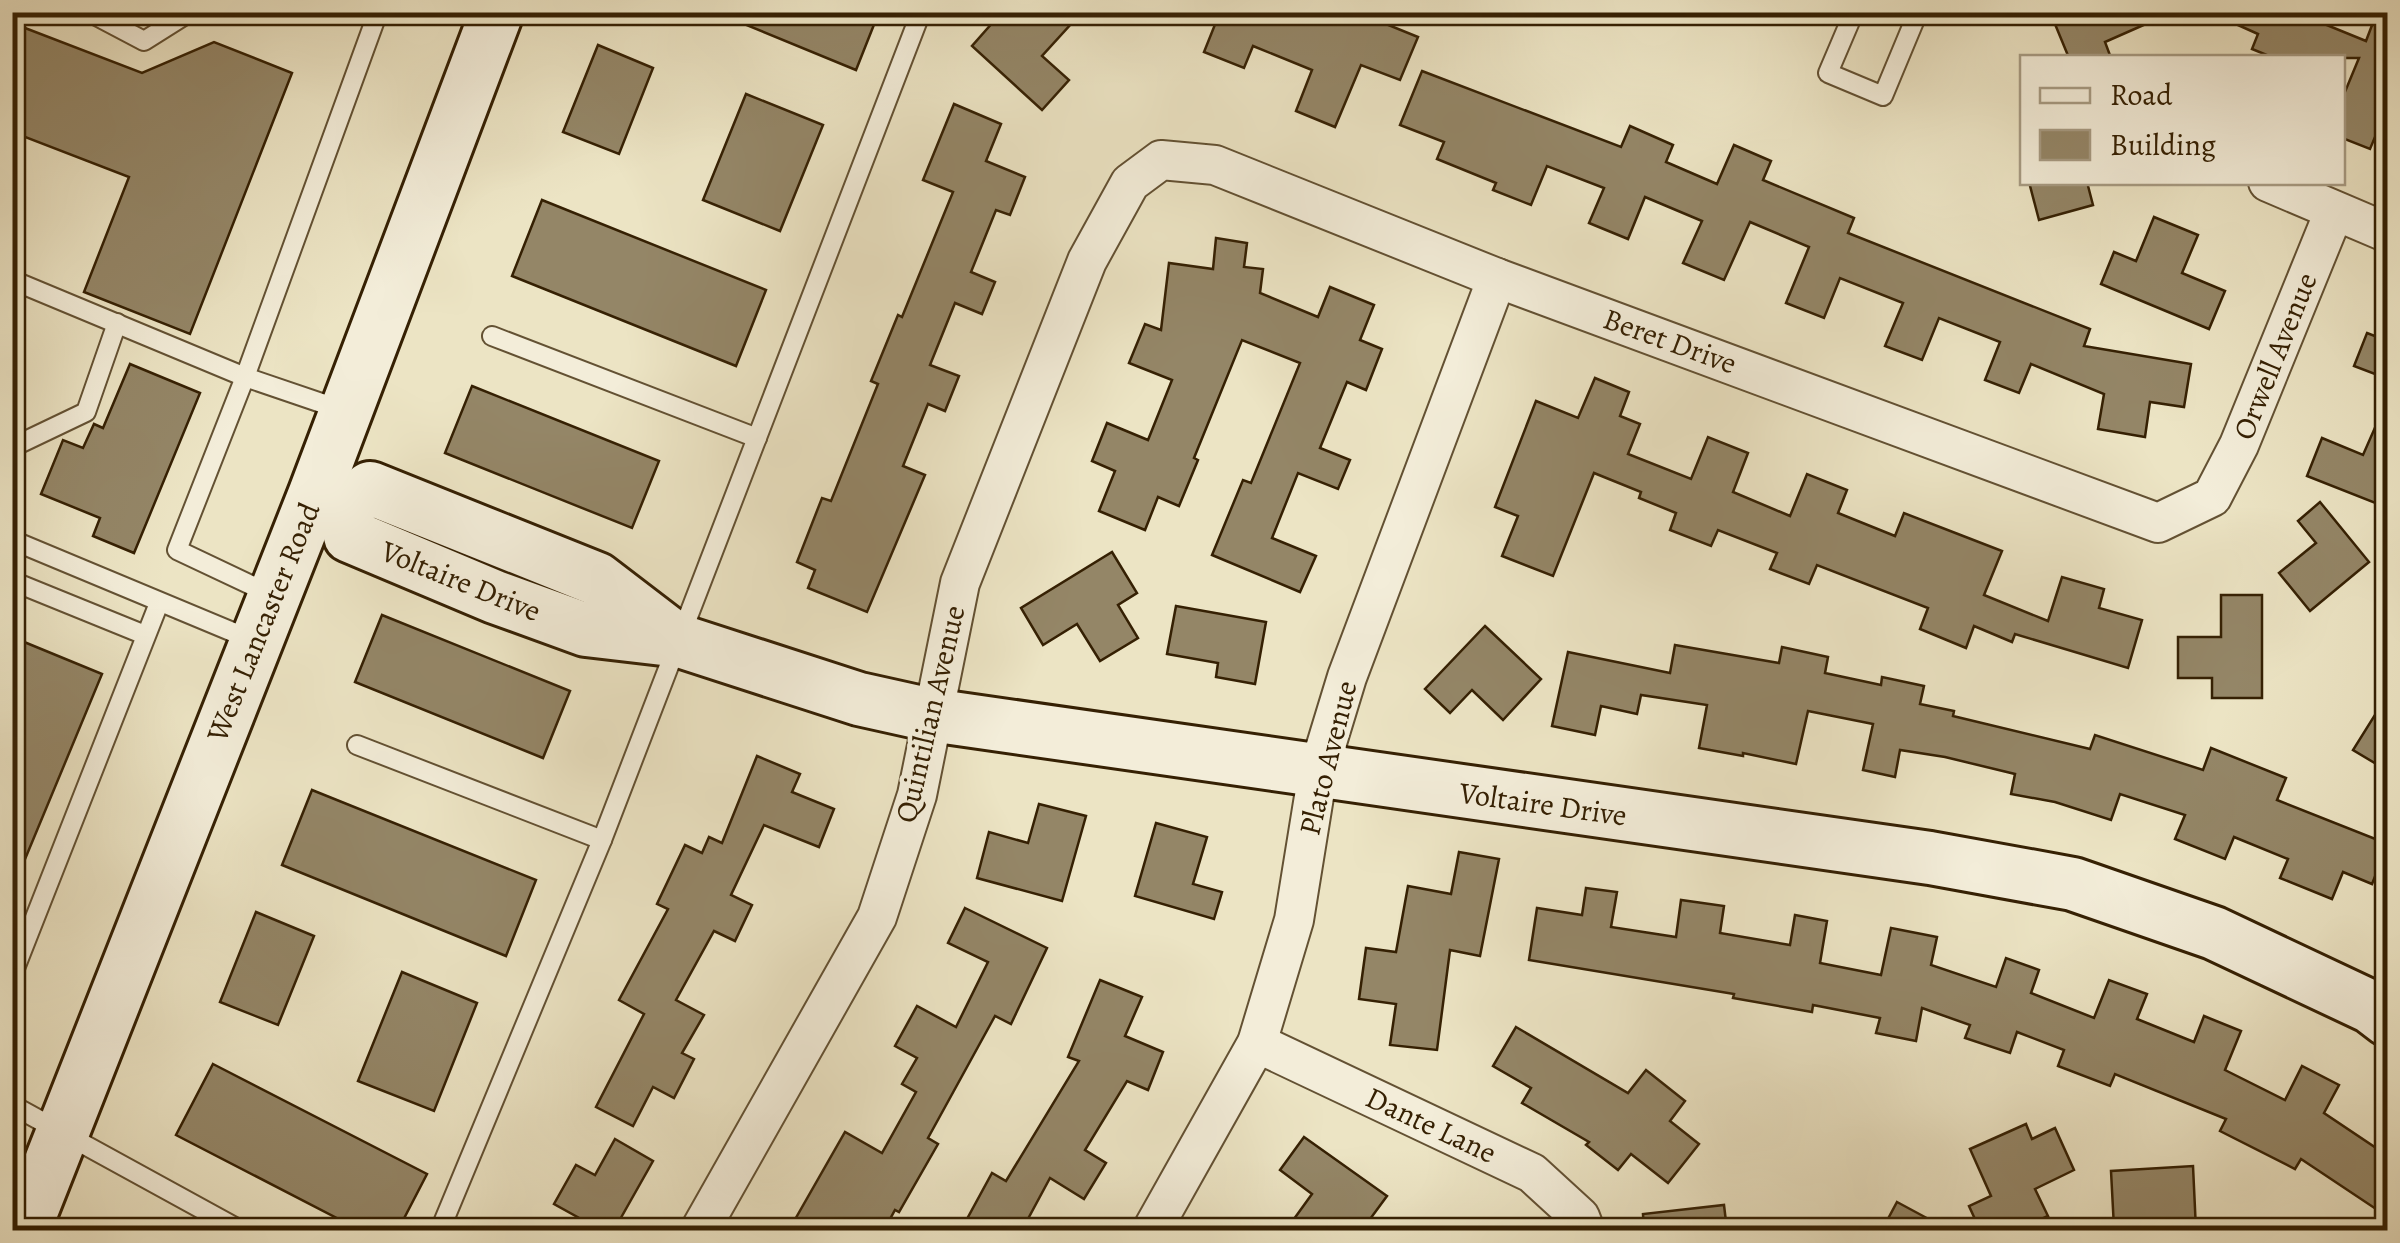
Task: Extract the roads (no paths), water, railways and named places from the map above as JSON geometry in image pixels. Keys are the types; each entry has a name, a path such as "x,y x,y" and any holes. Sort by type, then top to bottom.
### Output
{"street":[{"name":"West Lancaster Road","path":"24,1230 264,618 330,500 346,411 497,12"},
{"name":"Beret Drive","path":"1130,183 1161,160 1215,165 1497,278 2158,523 2212,497"},
{"name":"Quintilian Avenue","path":"700,1230 877,917 916,795 960,583 1087,261 1130,183"},
{"path":"2275,185 2388,233"},
{"name":"Orwell Avenue","path":"2212,497 2239,445 2334,212"},
{"name":"Plato Avenue","path":"1152,1230 1257,1044 1294,920 1318,772 1347,676 1497,278"},
{"name":"Voltaire Drive","path":"330,500 350,536 495,597 586,630 680,642 824,688 931,716 1930,858 2073,884 2214,932 2382,1002"},
{"name":"Dante Lane","path":"1257,1044 1532,1173 1580,1217 1585,1230"}],"lane":[{"path":"89,12 144,41 190,12"},
{"path":"264,618 177,550 378,12"},
{"path":"440,1230 602,840 922,12"},
{"path":"1854,12 1828,73 1883,96 1918,12"},
{"path":"12,280 245,376 346,411"},
{"path":"19,444 86,412 117,323"},
{"path":"492,336 758,438"},
{"path":"12,540 129,586 159,602 264,618"},
{"path":"12,581 145,635"},
{"path":"12,976 159,602"},
{"path":"357,746 602,840"},
{"path":"12,1105 240,1230"}]}
